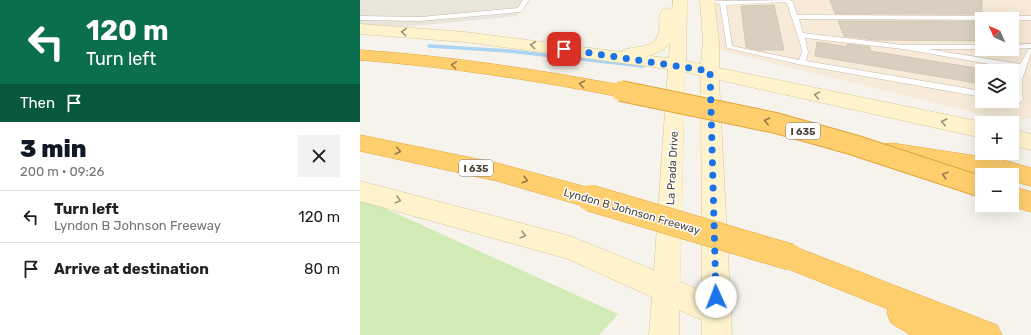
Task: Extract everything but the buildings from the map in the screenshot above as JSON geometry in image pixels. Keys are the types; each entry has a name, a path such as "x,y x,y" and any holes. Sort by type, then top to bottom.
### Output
{"highway":[{"name":"I 635","path":"360,55 479,67 545,76 700,106 776,123 852,145 975,185"},
{"name":"Lyndon B Johnson Freeway","path":"360,143 497,172 790,257 986,335"},
{"path":"852,145 1003,169 1031,177"},
{"path":"1019,198 1031,202"},
{"path":"846,279 939,335"}],"main road":[{"path":"608,54 631,54 651,49 663,42 667,33 667,11 670,0"},
{"name":"La Prada Drive","path":"664,335 680,0"},
{"path":"708,0 711,41 710,71 717,323"},
{"path":"360,29 465,38 608,54 677,65 975,128"},
{"path":"1019,139 1031,142"},
{"path":"360,191 570,248 666,288 717,323"}],"lane":[{"path":"360,18 380,20 485,14 520,10 526,0"},
{"path":"708,0 723,3 784,0 791,4 805,52 802,63"},
{"path":"723,3 729,47 802,63 975,93"},
{"path":"795,17 1031,18"},
{"path":"800,35 903,47 1022,68"},
{"path":"1019,47 1031,46"},
{"path":"903,47 975,47"},
{"path":"1019,82 1022,68 1031,51"}],"shaded area":[{"path":"360,0 525,0 517,16 391,28 360,24"},
{"path":"715,0 1031,0 1031,118 1019,120 1019,116 989,116 715,49"}],"green space":[{"path":"360,197 618,314 599,335 360,335"}],"waterway":[{"path":"429,46 509,51 643,66"}],"route":[{"path":"564,49 608,54 710,71 716,297"}]}
